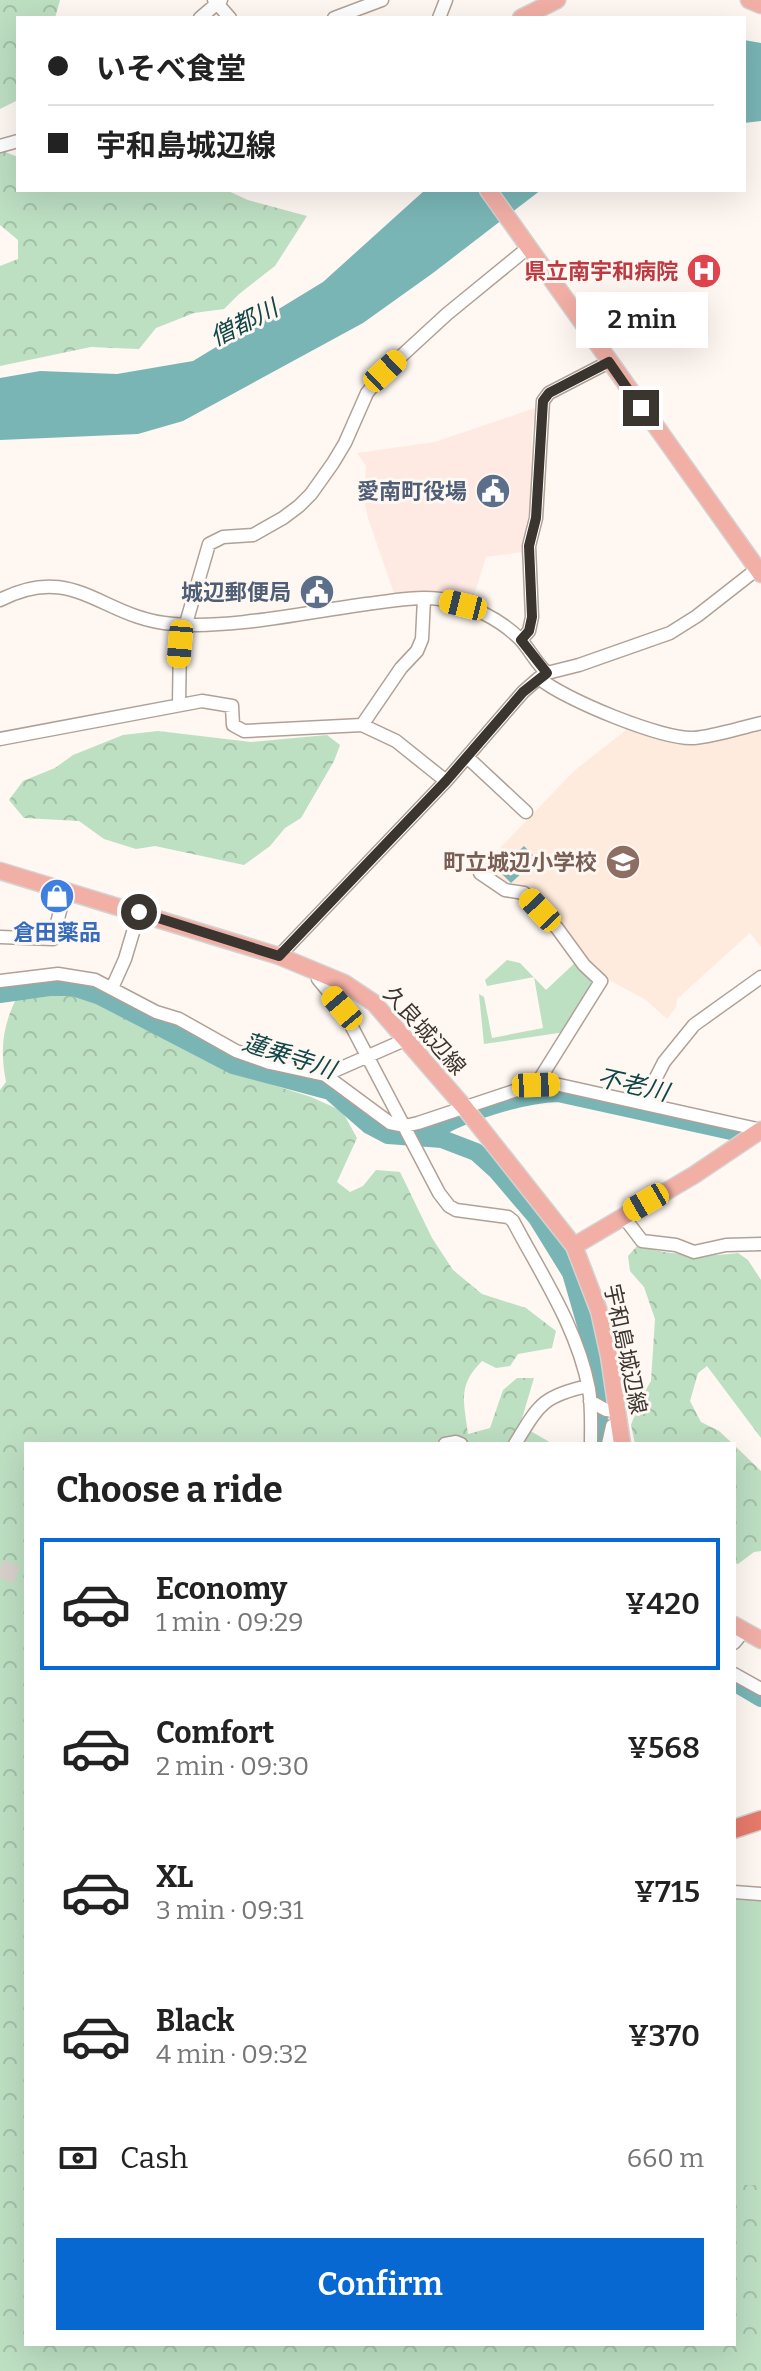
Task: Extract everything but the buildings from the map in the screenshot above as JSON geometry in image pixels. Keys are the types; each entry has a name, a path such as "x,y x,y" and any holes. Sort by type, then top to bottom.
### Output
{"highway":[{"path":"736,1828 761,1820"}],"main road":[{"path":"525,16 557,0"},
{"path":"749,0 761,5"},
{"path":"489,192 760,570"},
{"name":"久良城辺線","path":"0,871 279,956 344,983 374,1003 407,1039 574,1246"},
{"path":"574,1246 694,1175 761,1130"},
{"name":"宇和島城辺線","path":"574,1246 599,1311 622,1442"},
{"path":"737,1633 761,1640"}],"street":[{"path":"339,16 382,0"},
{"path":"202,16 217,2"},
{"path":"179,703 178,668 184,625 209,544 223,537 253,535 299,506 333,463 367,393 385,371 527,244"},
{"path":"521,640 529,631 532,617 529,546 536,518 543,401 549,393 609,362"},
{"path":"279,956 446,781 523,692 543,676 670,633 760,570"},
{"path":"0,600 32,587 58,585 138,617 184,625 440,599 475,610 506,628 521,640 543,676 562,695 672,736 695,738 761,723"},
{"path":"362,725 417,651 422,639 424,599"},
{"path":"0,739 202,701 232,706 233,725 244,731 362,725 396,741 446,781"},
{"path":"467,757 526,812"},
{"path":"480,873 505,890 524,893 601,981 536,1085"},
{"path":"0,937 53,939 65,891"},
{"path":"112,988 125,959 139,912"},
{"path":"317,970 318,979 342,1008 439,1193 449,1206 456,1210 508,1217 513,1221 572,1332 588,1386 591,1442"},
{"path":"0,981 58,974 95,980 156,1012 179,1019 236,1051 270,1063 325,1075 390,1123 405,1126 536,1085 578,1088 761,1130"},
{"path":"643,1103 664,1062 694,1025 761,977"},
{"path":"325,1075 407,1039"},
{"path":"623,1216 642,1241 676,1245 694,1252 726,1245 761,1244"},
{"path":"516,1442 547,1399 588,1386"},
{"path":"590,1401 618,1418 612,1426 608,1442"},
{"path":"736,1675 761,1689"},
{"path":"736,1892 761,1894"}],"shaded area":[{"path":"538,407 532,429 530,505 522,552 486,557 471,605 395,596 368,518 364,500 366,466 357,453 435,442"},
{"path":"631,726 674,742 686,743 761,730 761,947 750,933 677,999 676,1007 667,1019 646,1000 598,974 556,917 526,888 508,887 482,867 574,771"}],"green space":[{"path":"0,0 60,0 56,16 16,16 16,101 0,109"},
{"path":"0,150 16,156 16,192 230,192 307,216 275,266 224,309 194,313 156,328 139,349 91,347 0,366 0,266 18,259 18,240 0,225"},
{"path":"158,731 251,742 327,735 340,745 301,818 285,828 270,846 244,865 155,846 136,849 104,839 79,821 24,818 9,800 23,781 55,768 73,755 123,735"},
{"path":"579,959 597,982 565,1032 484,1044 479,994 484,997 492,1038 543,1028 534,978 546,990"},
{"path":"507,960 520,963 534,977 487,986 485,980"},
{"path":"77,992 162,1028 229,1071 311,1097 342,1111 357,1138 337,1182 350,1192 363,1186 376,1170 400,1172 432,1238 453,1270 482,1294 526,1308 556,1331 552,1348 518,1354 510,1366 496,1368 482,1361 469,1378 464,1394 468,1434 490,1428 503,1390 517,1378 534,1378 520,1425 550,1442 24,1442 24,2346 736,2346 736,2185 761,2185 761,2371 0,2371 0,1090 6,1082 3,1059 5,1029 17,997"},
{"path":"637,1246 688,1255 738,1253 748,1260 761,1280 761,1438 707,1366 698,1373 690,1401 701,1422 719,1431 731,1442 635,1442 631,1425 651,1381 655,1319 644,1287 630,1271 628,1256"},
{"path":"736,1447 761,1471 761,1551 754,1552 738,1564"},
{"path":"0,1681 24,2346 736,2346 736,1892 761,1894 761,2371 0,2371"}],"water":[{"path":"746,40 761,43 761,121 746,123"},
{"path":"423,192 538,192 363,323 183,421 138,434 0,440 0,378 40,371 117,374 193,361 323,282"},
{"path":"524,846 537,859 511,883 498,870"}],"waterway":[{"name":"蓮乗寺川","path":"0,994 73,987 100,996 233,1065 330,1091 369,1125 388,1135 442,1139 476,1152 496,1170 537,1218 571,1273 590,1339 597,1379 600,1442"},
{"name":"不老川","path":"427,1136 454,1120 490,1107 558,1093 740,1133"},
{"name":"蓮乗寺川","path":"736,1683 761,1698"}],"tunnel":[{"path":"0,1568 24,1578"}],"place":[{"name":"県立南宇和病院","path":"704,271"},
{"name":"愛南町役場","path":"493,491"},
{"name":"城辺郵便局","path":"317,592"},
{"name":"町立城辺小学校","path":"623,862"},
{"name":"倉田薬品","path":"57,896"}],"route":[{"path":"139,912 279,956 446,781 523,692 547,673 521,640 529,631 532,617 529,546 536,518 543,401 549,393 609,362 641,408"}],"water label":[{"name":"僧都川","path":"244,323"}]}
